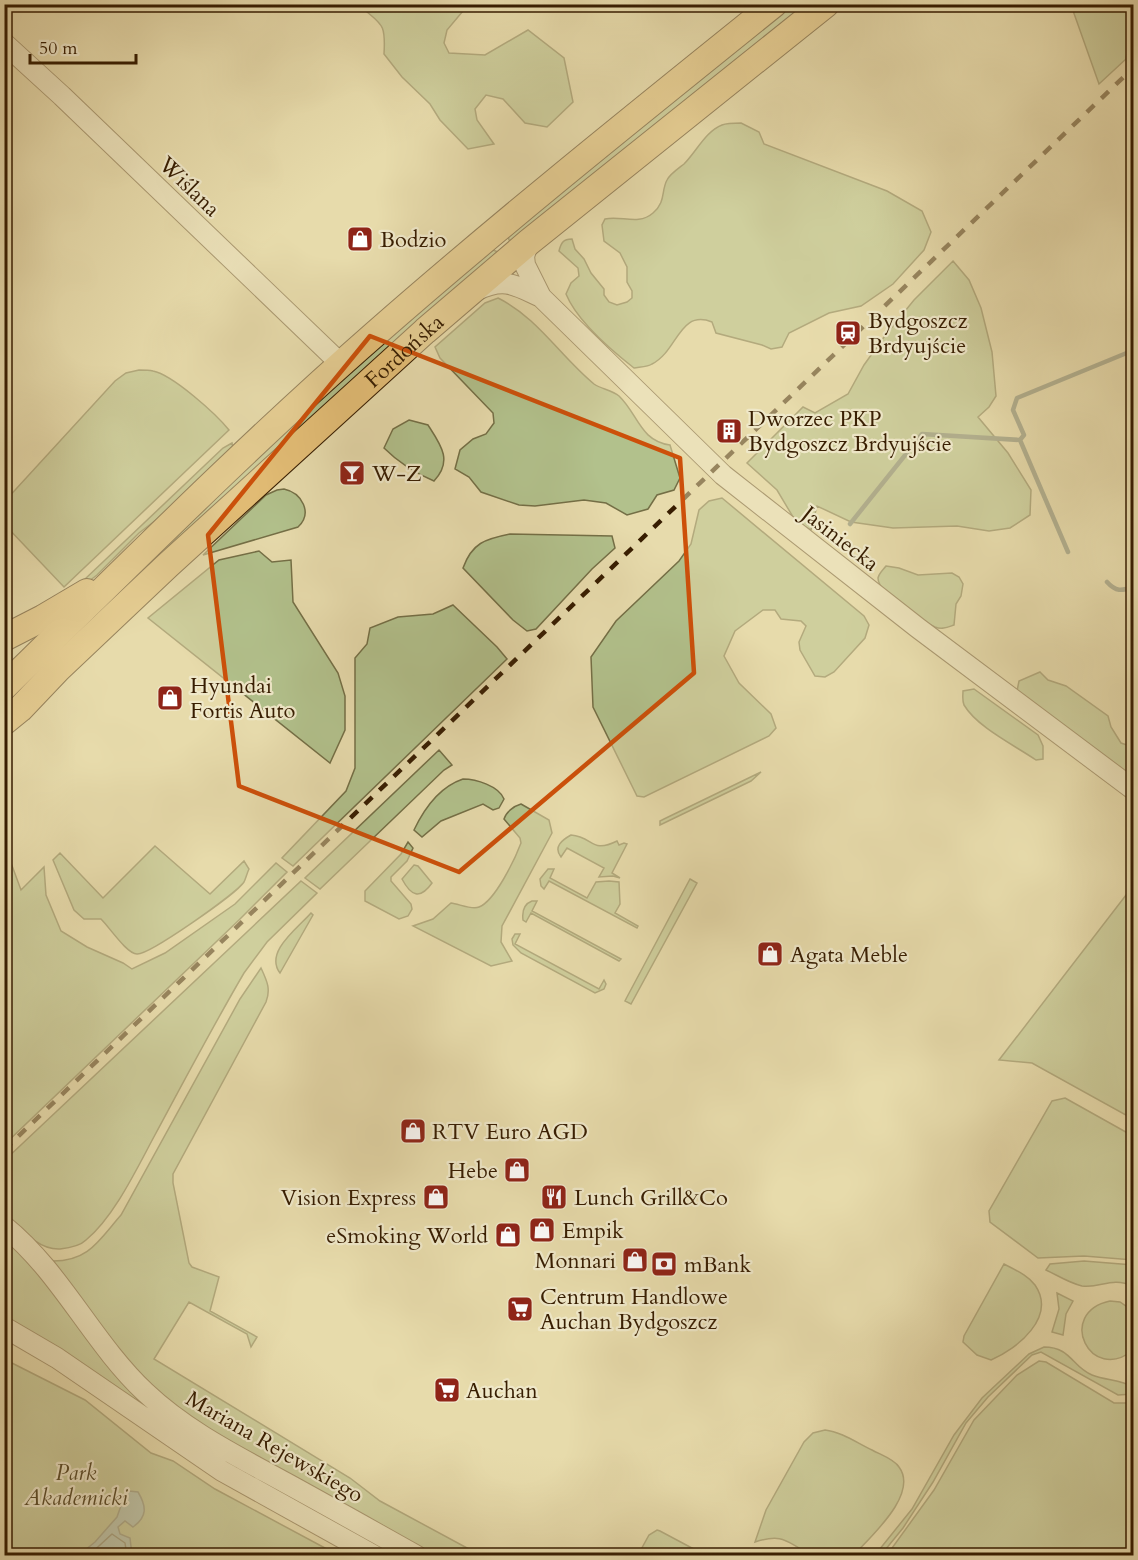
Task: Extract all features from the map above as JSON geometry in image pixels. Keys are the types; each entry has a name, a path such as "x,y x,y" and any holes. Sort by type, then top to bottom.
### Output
{"main road":[{"name":"Fordońska","path":"4,687 341,364 494,232 774,4"},
{"name":"Fordońska","path":"4,730 12,716 58,669 201,534 463,298 529,242 826,4"},
{"path":"4,638 120,575"}],"street":[{"name":"Wiślana","path":"4,43 341,364"},
{"name":"Jasiniecka","path":"529,242 524,256 525,265 541,297 723,475 909,622 1134,790"},
{"name":"Jasiniecka","path":"463,298 478,289 504,281 541,297"},
{"name":"Mariana Rejewskiego","path":"4,1226 50,1273 125,1371 164,1409 238,1457 417,1556"},
{"name":"Mariana Rejewskiego","path":"4,1327 57,1358 222,1472 375,1556"}],"highlighted area":[{"path":"370,336 680,458 694,673 459,872 239,786 208,535"}],"green space":[{"path":"359,5 468,5 447,30 444,43 449,53 485,55 528,30 564,58 573,102 547,127 525,123 503,99 486,95 475,109 477,120 494,144 468,149 384,54 383,29"},
{"path":"785,5 810,5 512,241 509,240 508,236"},
{"path":"1071,5 1133,5 1126,59 1099,84"},
{"path":"741,123 759,132 764,144 887,191 922,211 931,232 924,250 893,284 861,306 829,313 789,333 782,347 771,349 716,333 712,322 692,321 679,333 661,358 650,365 634,368 586,325 571,304 566,294 571,283 579,276 578,268 559,251 561,246 564,241 572,239 575,249 604,289 604,295 609,302 617,305 627,302 632,298 632,291 627,282 627,267 620,253 604,241 602,225 605,219 635,220 653,213 662,201 668,178 684,164 706,137 722,125"},
{"path":"488,251 498,252 5,707 5,698 322,393"},
{"path":"953,261 969,280 981,308 992,352 996,396 989,407 978,417 1008,453 1031,490 1030,515 1010,528 989,531 957,526 893,528 851,522 817,506 811,530 796,522 777,490 747,463 803,407 815,413 848,394 864,365 884,337 914,300"},
{"path":"498,298 537,326 594,384 619,396 640,426 652,438 670,445 680,478 674,490 657,495 648,509 627,515 606,503 584,500 535,506 519,505 481,492 469,477 455,469 460,450 473,439 486,434 494,423 493,413 440,358 435,347 485,303"},
{"path":"139,370 161,374 182,387 205,405 229,430 64,587 5,525 5,501 115,381 126,373"},
{"path":"409,420 428,425 441,446 443,467 434,481 407,467 384,448 393,429"},
{"path":"232,443 233,448 181,501 139,533 97,575 63,601 30,614 84,580 223,448"},
{"path":"284,489 296,495 303,504 305,516 298,527 203,555 266,495"},
{"path":"722,498 864,616 869,625 865,638 834,672 825,677 815,676 800,650 799,642 806,626 801,621 781,619 775,610 763,610 735,631 724,656 739,683 771,714 776,728 769,736 644,797 637,796 593,707 591,657 616,621 679,561 691,544 699,510 709,501"},
{"path":"510,534 612,536 615,548 592,569 536,629 527,631 513,620 463,568 475,548 487,540"},
{"path":"259,551 272,562 291,560 293,602 338,673 345,696 345,730 330,763 148,618 219,560"},
{"path":"886,566 918,575 952,573 959,577 963,584 961,596 956,604 954,625 943,628 935,627 893,599 885,592 878,578"},
{"path":"453,605 507,659 293,866 282,858 346,791 355,768 355,658 367,644 370,628 398,617 433,614"},
{"path":"1040,672 1048,680 1066,686 1108,716 1111,727 1121,743 1133,747 1133,778 1017,691 1019,681"},
{"path":"974,689 1038,735 1043,746 1043,759 1036,760 1007,742 970,713 963,703 963,691"},
{"path":"439,750 452,765 444,770 320,889 305,878"},
{"path":"761,772 751,781 660,825 660,821"},
{"path":"463,779 474,780 497,790 504,799 499,808 493,810 483,804 441,821 422,837 414,830 422,814 447,787"},
{"path":"521,804 549,820 552,833 502,926 501,942 512,961 491,966 413,926 433,919 451,903 476,908 491,897 509,869 521,843 520,838 504,819 511,810"},
{"path":"571,835 602,846 617,841 619,845 627,844 612,873 620,878 599,877 604,868 567,848 561,857 558,847"},
{"path":"408,842 413,848 407,861 391,877 391,881 411,904 412,909 408,916 399,919 365,901 365,891 401,854"},
{"path":"4,844 21,890 44,867 46,895 61,931 87,947 132,969 165,953 235,904 276,863 287,872 5,1144"},
{"path":"155,846 210,894 244,861 249,869 244,882 238,889 174,935 145,952 137,954 128,950 101,919 84,919 74,910 53,860 60,853 103,898"},
{"path":"414,865 418,866 432,883 420,894 412,892 402,879"},
{"path":"548,869 554,869 550,878 587,898 596,882 619,882 620,904 615,913 638,926 637,928 549,881 544,889 540,879"},
{"path":"690,879 697,883 631,1004 625,1001 627,997"},
{"path":"301,881 317,893 267,942 244,973 134,1175 107,1218 97,1230 78,1245 60,1249 36,1242 5,1213 5,1160"},
{"path":"1133,886 1133,1119 1032,1063 999,1060"},
{"path":"532,901 537,901 532,911 621,959 619,961 531,913 526,922 523,920 523,911 525,906"},
{"path":"311,913 313,915 280,973 276,965 279,949"},
{"path":"515,934 520,934 515,944 599,989 604,980 606,984 604,989 595,993 521,953 513,945 512,939"},
{"path":"261,968 268,985 266,1002 173,1174 189,1263 192,1267 219,1277 210,1311 257,1337 251,1347 247,1334 189,1302 154,1359 350,1478 380,1501 480,1555 434,1555 230,1442 183,1412 151,1386 120,1353 53,1261 65,1260 85,1253 99,1241 121,1215 240,999"},
{"path":"1065,1098 1133,1136 1133,1260 1084,1256 1038,1258 990,1222 989,1211 1052,1101"},
{"path":"4,1236 29,1261 113,1370 401,1555 390,1555 232,1468 5,1319"},
{"path":"1084,1261 1133,1265 1133,1286 1112,1282 1082,1286 1046,1270 1050,1264"},
{"path":"1004,1264 1032,1281 1040,1297 1041,1309 1038,1320 1022,1340 991,1360 977,1355 963,1342 964,1336"},
{"path":"1057,1293 1073,1301 1066,1314 1063,1335 1052,1332 1059,1309"},
{"path":"1110,1301 1120,1302 1133,1311 1133,1350 1118,1358 1104,1359 1093,1353 1085,1343 1082,1331 1084,1319 1093,1308"},
{"path":"1044,1347 1060,1350 1085,1372 1133,1387 1133,1394 1118,1395 1041,1352 1032,1355 988,1397 966,1423 933,1482 903,1528 881,1555 875,1555 912,1509 954,1435 982,1398 1029,1354"},
{"name":"Park Akademicki","path":"4,1359 85,1400 151,1453 173,1461 215,1489 338,1555 5,1555"},
{"path":"1039,1361 1046,1362 1114,1403 1133,1403 1133,1555 887,1555 934,1490 974,1420 1017,1375"},
{"path":"825,1430 849,1438 897,1464 904,1478 898,1502 881,1526 854,1555 819,1556 806,1552 788,1541 775,1538 755,1542 766,1510 804,1442 813,1433"},
{"path":"657,1530 705,1555 638,1555 649,1535"}],"water":[{"path":"129,1491 138,1492 144,1507 141,1519 133,1527 125,1521 118,1527 120,1534 130,1538 132,1555 62,1555 85,1550 95,1542 117,1517 124,1497"}],"waterway":[{"path":"850,524 922,434 1020,440 1024,435 1013,410 1017,398 1134,350"},
{"path":"1020,440 1068,552"},
{"path":"1107,582 1119,590 1134,587"}],"railway":[{"path":"4,1150 1134,67"}],"place":[{"name":"Bodzio","path":"360,239"},
{"name":"Bydgoszcz Brdyujście","path":"848,333"},
{"name":"Dworzec PKP Bydgoszcz Brdyujście","path":"729,431"},
{"name":"W-Z","path":"352,473"},
{"name":"Hyundai Fortis Auto","path":"170,698"},
{"name":"Agata Meble","path":"770,954"},
{"name":"RTV Euro AGD","path":"413,1131"},
{"name":"Hebe","path":"517,1170"},
{"name":"Vision Express","path":"436,1197"},
{"name":"Lunch Grill&Co","path":"554,1197"},
{"name":"Empik","path":"542,1230"},
{"name":"eSmoking World","path":"508,1235"},
{"name":"Monnari","path":"635,1260"},
{"name":"mBank","path":"664,1264"},
{"name":"Centrum Handlowe Auchan Bydgoszcz","path":"520,1309"},
{"name":"Auchan","path":"447,1390"}]}
